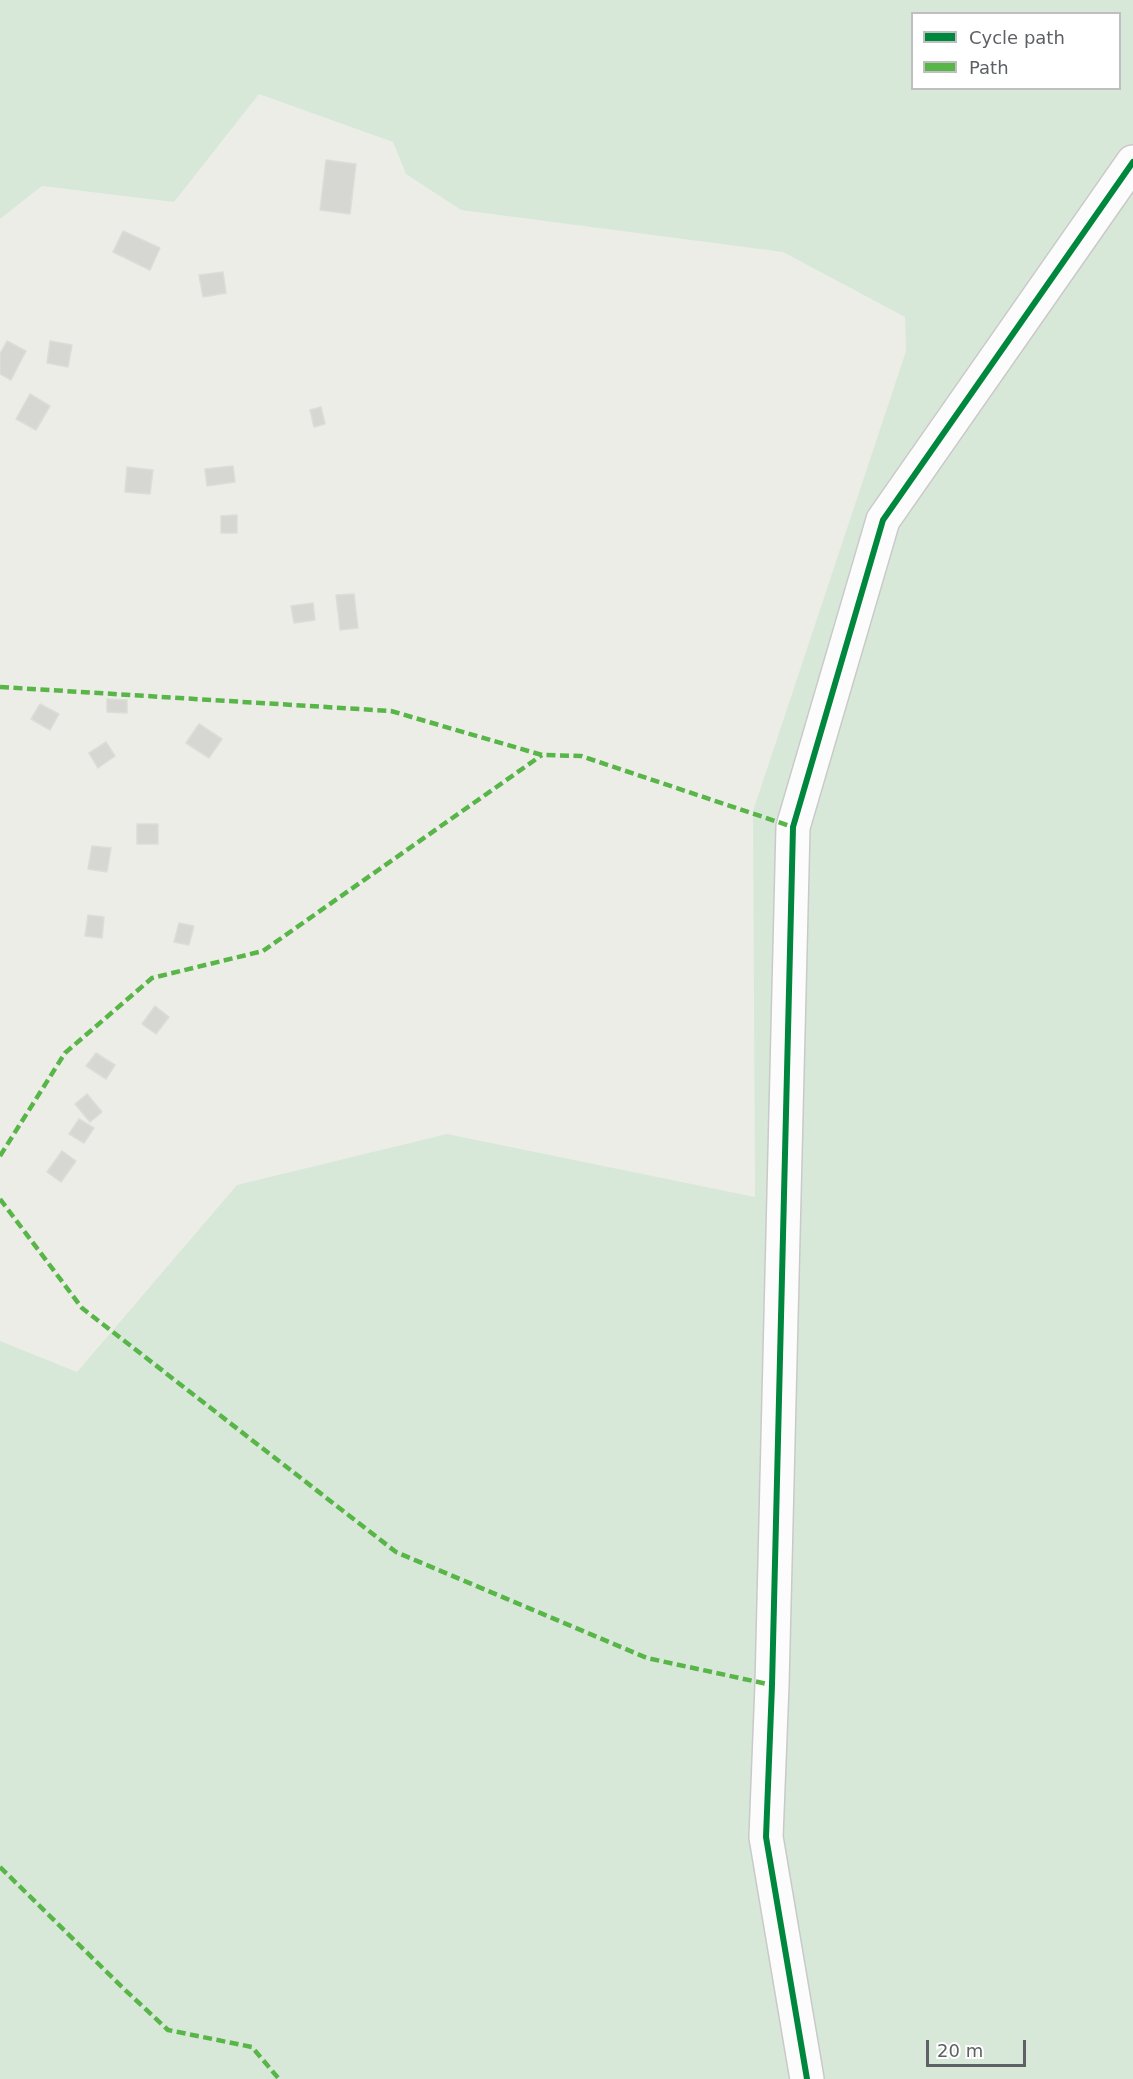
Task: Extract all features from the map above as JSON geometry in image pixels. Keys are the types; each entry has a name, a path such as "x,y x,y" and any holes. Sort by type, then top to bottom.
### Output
{"street":[{"path":"807,2079 766,1837 772,1685 793,827 883,520 1133,162"}],"green space":[{"path":"0,0 1133,0 1133,2079 0,2079 0,1341 77,1372 237,1185 447,1134 755,1197 753,811 906,351 905,317 783,252 461,210 406,174 393,142 259,94 174,202 42,186 0,219"}],"building":[{"path":"326,160 356,164 350,214 320,210"},
{"path":"123,231 160,248 150,270 113,252"},
{"path":"223,272 226,293 203,297 199,275"},
{"path":"7,341 26,351 11,380 0,374 0,354"},
{"path":"50,341 72,345 68,367 47,363"},
{"path":"30,394 50,406 36,430 16,419"},
{"path":"321,407 325,424 314,427 310,410"},
{"path":"233,466 235,482 207,486 205,469"},
{"path":"127,467 153,470 150,494 125,492"},
{"path":"237,515 237,533 221,533 221,516"},
{"path":"354,594 358,628 340,630 336,595"},
{"path":"313,603 315,620 294,623 291,606"},
{"path":"107,699 127,700 127,713 107,712"},
{"path":"40,704 59,714 50,730 31,719"},
{"path":"199,724 222,739 209,758 186,743"},
{"path":"106,742 115,756 98,768 89,753"},
{"path":"137,824 158,824 158,844 137,844"},
{"path":"92,846 111,848 107,872 88,869"},
{"path":"88,915 104,917 102,938 85,936"},
{"path":"179,923 194,926 189,945 174,942"},
{"path":"155,1006 169,1017 156,1034 142,1024"},
{"path":"96,1053 115,1065 106,1079 86,1066"},
{"path":"87,1094 102,1112 90,1122 75,1104"},
{"path":"79,1119 94,1128 84,1143 69,1134"},
{"path":"62,1151 76,1161 61,1182 47,1172"}],"marked path":[{"path":"0,687 391,711 542,755 581,756 793,827"},
{"path":"0,1156 65,1053 152,978 263,951 542,755"},
{"path":"0,1199 82,1308 396,1552 647,1658 772,1685"},
{"path":"0,1867 168,2030 252,2047 279,2079"}],"cycle path":[{"path":"807,2079 766,1837 772,1685 793,827 883,520 1133,162"}]}
